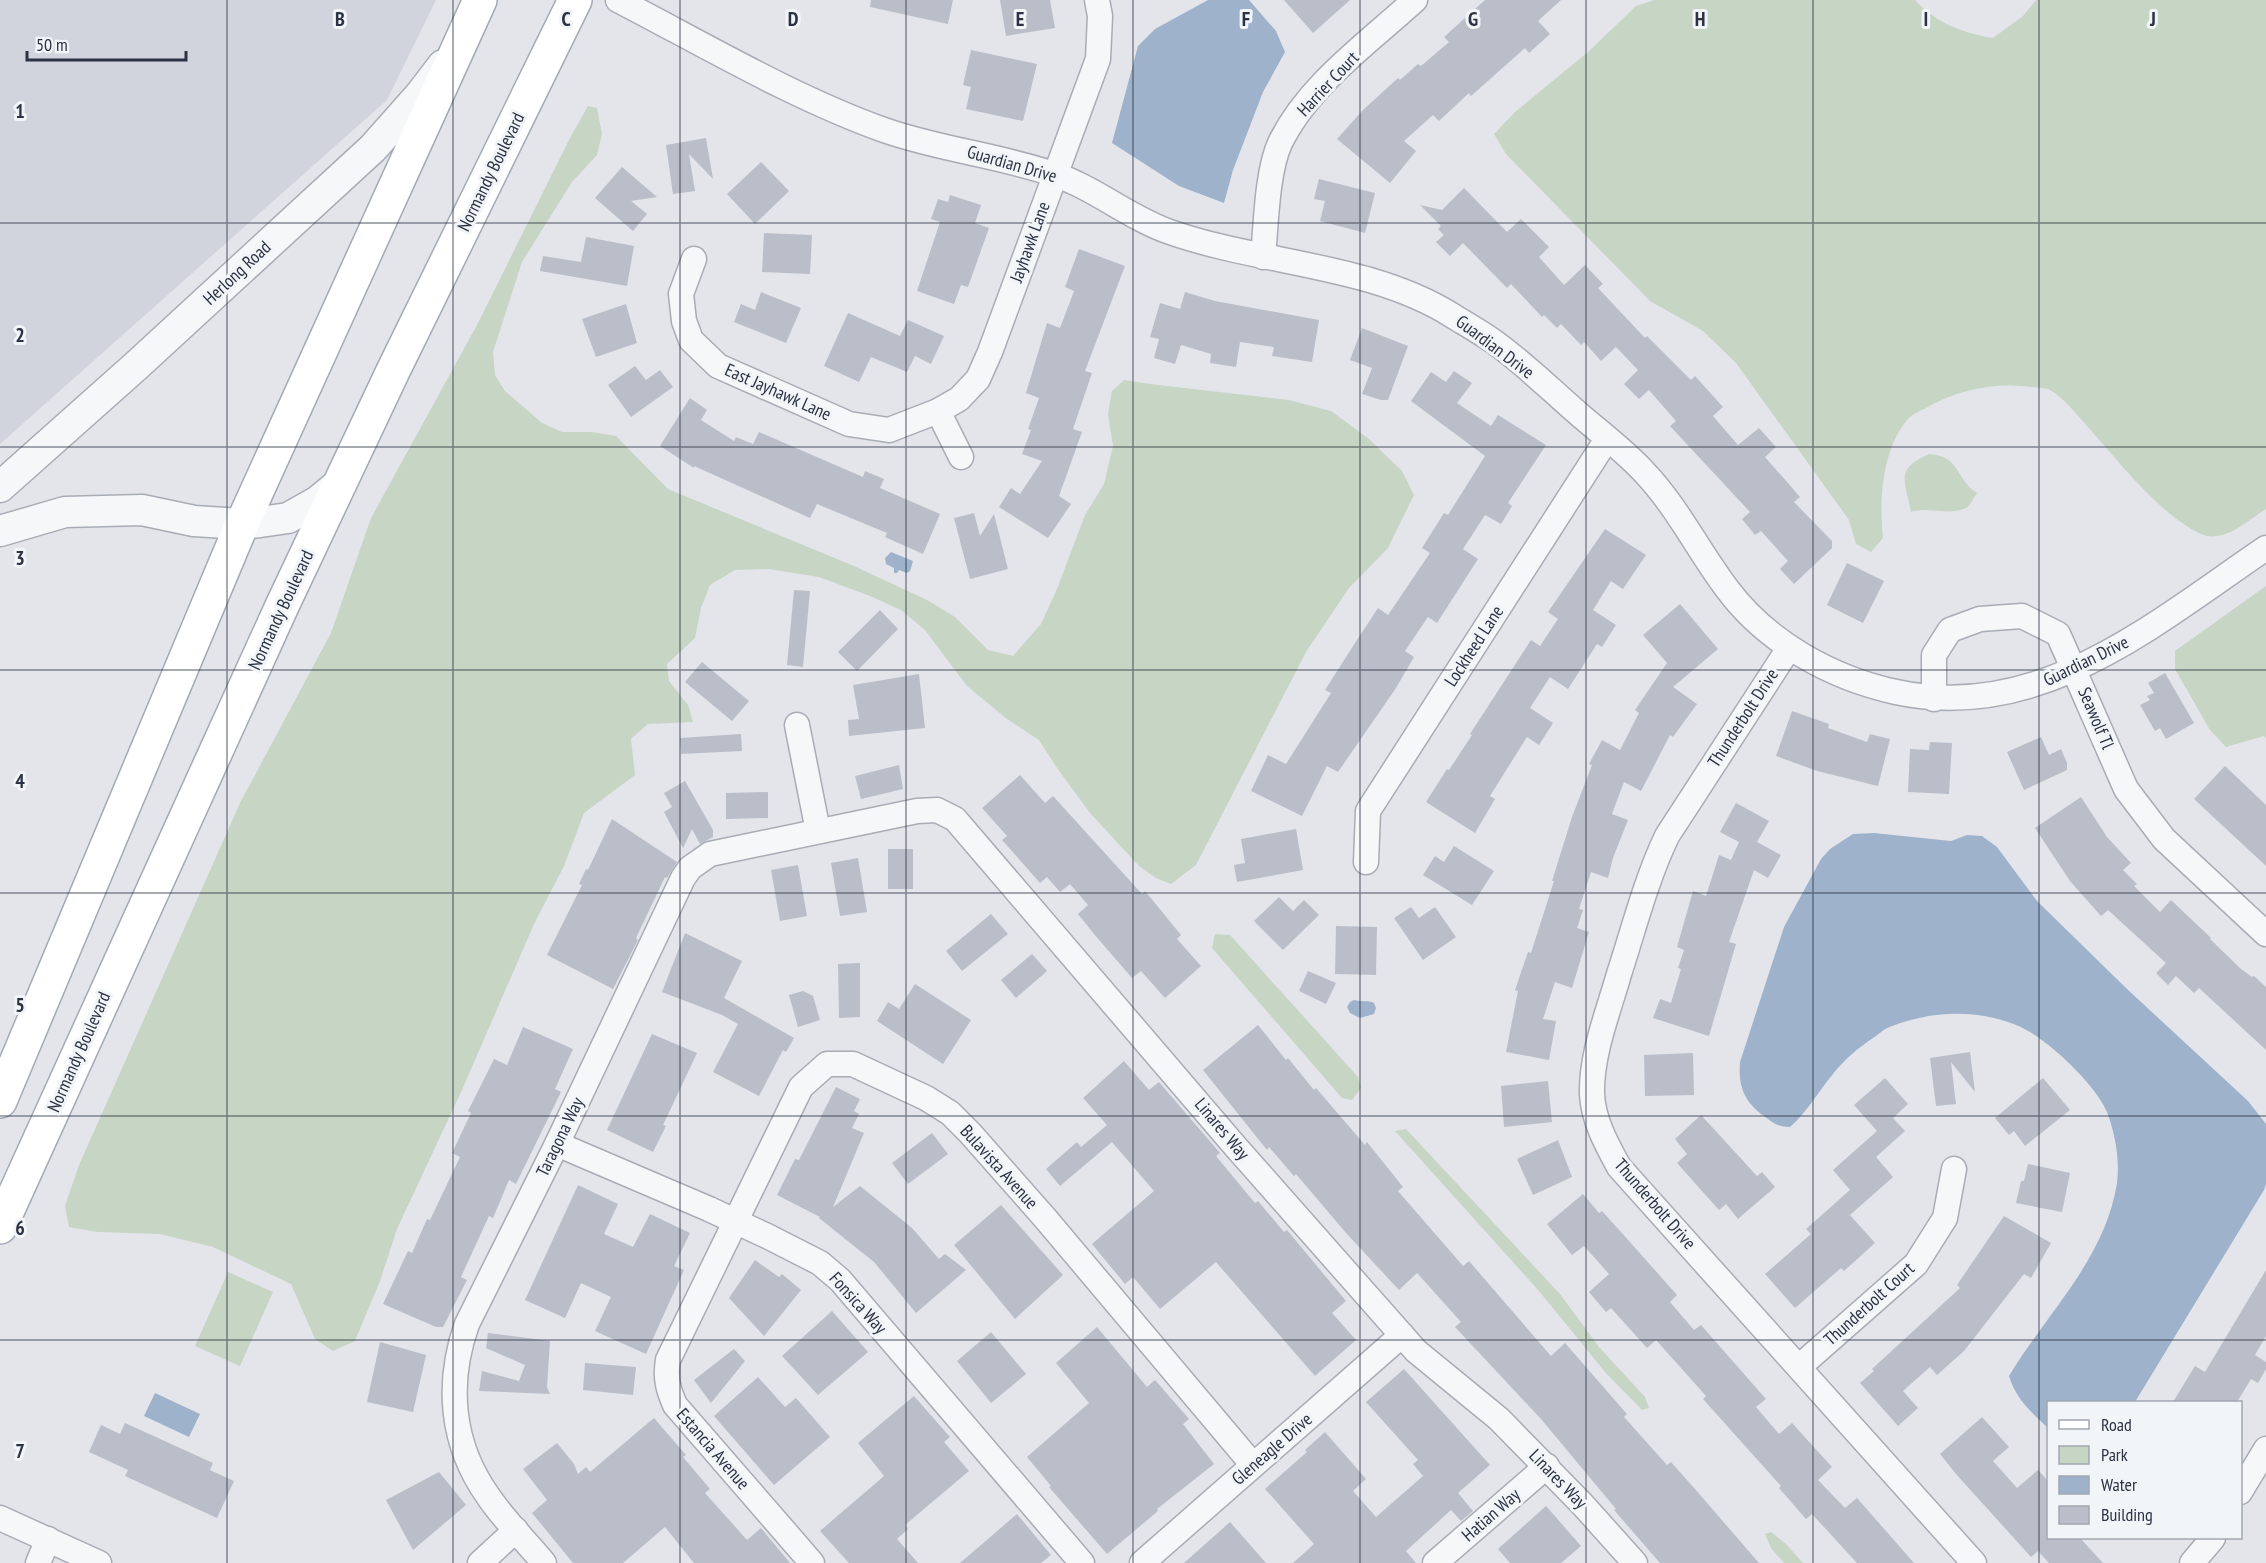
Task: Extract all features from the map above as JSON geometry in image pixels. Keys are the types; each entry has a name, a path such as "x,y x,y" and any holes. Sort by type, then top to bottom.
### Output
{"main road":[{"path":"0,1101 242,524 480,0"},
{"name":"Normandy Boulevard","path":"0,1227 341,482 575,0"}],"street":[{"name":"Guardian Drive","path":"618,0 800,94 885,130 1055,174 1168,232 1263,257 1384,283 1445,311 1496,343 1607,439 1651,481 1683,521 1728,591 1762,627 1789,648 1840,674 1890,691 1934,699 1992,695 2033,686 2075,670 2120,647 2266,548"},
{"name":"Jayhawk Lane","path":"929,415 959,399 978,379 990,352 1098,60 1100,16 1097,0"},
{"name":"Harrier Court","path":"1263,257 1269,185 1279,145 1299,111 1329,78 1415,0"},
{"name":"Herlong Road","path":"0,487 136,366 373,148 420,94 459,44"},
{"name":"East Jayhawk Lane","path":"694,259 681,294 684,321 691,340 718,366 849,424 889,430 929,415"},
{"path":"929,415 961,457"},
{"name":"Lockheed Lane","path":"1366,861 1368,811 1607,439"},
{"path":"0,531 66,512 142,510 194,521 242,524 288,518 318,501 341,482"},
{"name":"Seawolf Tl","path":"1934,699 1934,656 1950,630 1980,618 2022,616 2058,634 2126,789 2164,839 2266,934"},
{"name":"Thunderbolt Drive","path":"1789,648 1666,836 1652,866 1601,1033 1594,1064 1592,1096 1602,1135 1619,1167 1974,1563"},
{"path":"796,725 818,831"},
{"name":"Linares Way","path":"818,831 917,811 937,810 955,819 1235,1146 1416,1351 1499,1419 1546,1466 1635,1563"},
{"name":"Taragona Way","path":"544,1563 488,1497 470,1464 458,1429 453,1380 459,1348 467,1324 557,1144 683,878 690,868 710,854 818,831"},
{"name":"Bulavista Avenue","path":"735,1221 801,1087 827,1064 853,1064 916,1093 950,1113 970,1133 1253,1465"},
{"name":"Fonsica Way","path":"557,1144 735,1221 820,1263 840,1280 1082,1563"},
{"name":"Thunderbolt Court","path":"1799,1367 1916,1264 1945,1218 1954,1168"},
{"name":"Estancia Avenue","path":"735,1221 668,1360 667,1386 675,1405 812,1563"},
{"name":"Gleneagle Drive","path":"1142,1563 1402,1335"},
{"path":"2242,1490 2266,1449"},
{"name":"Hatian Way","path":"1435,1563 1546,1466"},
{"path":"0,1518 99,1563"},
{"path":"480,1563 516,1530"},
{"path":"38,1563 48,1539"},
{"path":"2192,1563 2212,1539"}],"shaded area":[{"path":"0,0 436,0 387,100 0,444"}],"green space":[{"path":"1654,0 1915,0 1932,15 1951,26 1993,38 2023,16 2036,0 2266,0 2266,509 2227,533 2218,536 2201,534 2170,514 2155,501 2071,407 2055,393 2043,388 1991,386 1938,401 1907,420 1892,446 1887,461 1882,492 1883,538 1871,552 1856,544 1849,520 1736,363 1703,331 1650,301 1506,154 1494,134 1515,112 1588,52 1636,6"},
{"path":"588,106 597,108 602,134 597,155 572,182 522,262 493,352 495,375 505,391 542,423 562,432 591,432 616,436 668,489 854,566 927,600 955,617 988,650 1013,656 1041,624 1085,515 1104,484 1113,446 1108,414 1112,391 1124,380 1289,400 1331,411 1369,439 1402,471 1414,495 1388,548 1349,588 1306,652 1196,865 1171,884 1156,878 1139,866 1090,813 1039,740 1007,719 967,686 925,630 901,610 819,577 768,569 735,570 710,585 701,608 695,638 667,664 669,681 688,705 693,722 648,724 631,739 635,775 584,813 564,866 534,924 462,1090 397,1229 380,1281 355,1341 333,1351 315,1339 291,1284 213,1247 160,1234 98,1232 69,1227 65,1206 79,1165 240,803 331,633 371,518 477,325"},
{"path":"1929,454 1947,459 1977,493 1968,507 1954,511 1918,510 1911,512 1905,485 1906,471"},
{"path":"2266,586 2266,738 2264,736 2226,747 2210,730 2175,669 2175,651"},
{"path":"1215,934 1230,935 1358,1077 1361,1088 1352,1100 1342,1098 1212,948"},
{"path":"1406,1129 1560,1294 1599,1347 1645,1397 1649,1408 1642,1410 1605,1372 1539,1291 1395,1131"},
{"path":"228,1272 273,1292 240,1366 195,1346"},
{"path":"1771,1532 1786,1544 1803,1563 1784,1563 1771,1548 1765,1534"}],"water":[{"path":"1208,0 1249,0 1276,31 1285,52 1263,92 1233,170 1224,203 1179,186 1112,143 1138,46 1155,29"},
{"path":"891,552 913,561 910,571 907,573 899,570 894,573 894,568 886,564 885,558"},
{"path":"1874,833 1951,841 1967,835 1982,836 1997,847 2037,901 2127,989 2248,1101 2266,1124 2266,1184 2264,1190 2136,1401 2047,1401 2047,1427 2020,1398 2009,1376 2088,1261 2110,1211 2117,1183 2116,1147 2107,1112 2081,1075 2041,1039 2016,1025 1985,1016 1954,1014 1923,1017 1889,1027 1862,1046 1837,1069 1790,1127 1773,1123 1757,1111 1744,1093 1740,1079 1740,1062 1784,927 1821,859 1830,849 1853,834"},
{"path":"1354,1000 1374,1003 1376,1008 1374,1014 1360,1018 1350,1013 1347,1007"},
{"path":"155,1393 200,1414 189,1437 144,1416"}],"building":[{"path":"871,0 953,0 948,24 870,7"},
{"path":"1000,0 1050,0 1055,28 1006,36"},
{"path":"1284,0 1350,0 1313,33"},
{"path":"1485,0 1561,0 1538,21 1550,34 1529,53 1525,48 1471,96 1469,93 1439,121 1433,115 1404,141 1416,151 1390,183 1337,139 1363,110 1398,78 1400,80 1418,64 1421,66 1449,42 1444,37"},
{"path":"971,50 1037,64 1023,121 966,109 971,87 963,85"},
{"path":"706,138 713,179 689,154 695,191 673,194 666,145"},
{"path":"761,162 789,191 755,224 727,194"},
{"path":"622,167 657,197 631,201 647,214 633,231 595,198"},
{"path":"1319,179 1375,193 1365,233 1320,221 1325,201 1314,199"},
{"path":"1464,188 1507,232 1521,219 1549,247 1539,257 1564,285 1585,265 1603,284 1598,288 1645,338 1647,336 1691,380 1695,376 1723,407 1713,416 1738,445 1759,428 1776,447 1765,457 1800,497 1794,502 1832,541 1832,548 1794,584 1780,569 1788,561 1761,531 1755,535 1742,519 1750,512 1670,426 1676,421 1649,390 1639,399 1624,384 1638,370 1616,347 1601,361 1584,342 1581,345 1561,324 1557,328 1544,315 1542,317 1511,284 1507,288 1463,243 1450,256 1436,242 1444,235 1438,229 1441,226 1420,205 1442,210"},
{"path":"950,195 981,205 975,223 989,228 968,287 961,285 954,304 917,291 940,222 931,219 938,199 948,202"},
{"path":"764,233 812,235 810,274 762,272"},
{"path":"586,237 634,246 627,286 540,271 543,256 581,262"},
{"path":"1079,249 1125,266 1085,371 1092,373 1073,429 1082,432 1059,496 1071,504 1048,538 999,507 1011,488 1020,494 1042,461 1022,454 1039,398 1026,393 1047,323 1060,328 1074,291 1065,287"},
{"path":"761,292 801,308 786,343 734,322 741,304 755,310"},
{"path":"1185,292 1215,301 1319,320 1312,362 1272,356 1274,347 1240,342 1236,367 1210,363 1211,354 1181,345 1175,364 1154,358 1159,339 1150,337 1160,303 1180,309"},
{"path":"626,304 637,343 596,357 582,319"},
{"path":"848,313 900,336 908,320 944,336 931,364 915,356 907,372 871,357 859,382 824,366"},
{"path":"1362,328 1408,346 1388,400 1362,394 1372,368 1350,360"},
{"path":"635,366 646,380 660,370 673,387 631,417 608,385"},
{"path":"1454,371 1472,383 1457,403 1491,426 1498,415 1546,445 1508,503 1512,506 1501,524 1485,515 1463,549 1478,559 1437,623 1428,617 1405,651 1414,657 1396,688 1338,772 1327,766 1302,816 1251,791 1268,755 1286,764 1331,693 1325,690 1355,643 1378,608 1388,615 1430,553 1422,548 1444,513 1448,515 1485,456 1411,401 1431,372 1446,382"},
{"path":"690,398 707,410 701,420 734,441 736,437 753,444 759,432 863,477 865,471 884,479 880,488 940,514 923,554 885,537 887,533 817,504 810,518 694,466 694,468 660,446"},
{"path":"974,513 980,536 994,514 1008,569 970,579 954,518"},
{"path":"1605,529 1646,555 1623,589 1611,581 1593,610 1616,625 1602,647 1597,644 1568,689 1550,677 1530,708 1553,723 1539,745 1527,737 1490,796 1495,799 1475,833 1426,802 1472,735 1470,734 1531,640 1540,646 1558,619 1548,612"},
{"path":"1847,563 1884,581 1863,623 1827,605"},
{"path":"794,590 810,591 803,667 787,665"},
{"path":"1680,604 1718,649 1673,687 1697,704 1673,737 1670,735 1641,791 1624,782 1612,814 1628,820 1608,878 1591,872 1579,909 1583,910 1577,928 1589,932 1572,988 1555,982 1543,1019 1556,1021 1549,1060 1506,1052 1518,991 1515,990 1528,952 1531,953 1572,817 1592,765 1589,764 1602,740 1620,750 1639,713 1635,710 1667,663 1643,635"},
{"path":"880,610 898,629 857,671 838,652"},
{"path":"702,662 749,701 732,721 685,682"},
{"path":"2165,673 2194,723 2166,739 2160,728 2155,731 2140,705 2150,700 2147,696 2154,693 2148,683"},
{"path":"919,674 925,728 849,736 848,720 859,719 853,685"},
{"path":"1792,711 1829,724 1828,728 1867,742 1870,734 1890,739 1878,786 1817,771 1776,756"},
{"path":"741,734 742,751 681,754 680,738"},
{"path":"2041,737 2049,755 2061,749 2067,763 2067,770 2024,790 2007,752"},
{"path":"1930,742 1952,743 1949,794 1908,792 1910,749 1929,750"},
{"path":"899,765 903,789 861,799 855,776"},
{"path":"2225,766 2266,805 2266,866 2194,799"},
{"path":"1020,775 1045,803 1053,796 1142,894 1145,891 1181,935 1177,939 1201,966 1165,998 1141,971 1132,978 1094,934 1078,914 1088,905 1070,884 1060,892 1047,877 1040,883 1002,840 1007,836 982,808"},
{"path":"685,781 713,830 713,837 700,844 692,829 683,848 664,812 672,807 664,793"},
{"path":"768,792 768,818 726,819 726,793"},
{"path":"2081,797 2107,837 2131,863 2123,870 2137,884 2134,886 2160,912 2171,900 2241,969 2252,977 2254,976 2266,987 2266,1050 2199,988 2194,993 2176,976 2168,985 2156,973 2166,963 2108,910 2101,916 2070,881 2035,828"},
{"path":"1736,803 1769,821 1757,842 1781,855 1768,878 1754,870 1729,942 1736,944 1709,1036 1653,1018 1660,999 1671,1003 1684,950 1677,947 1693,891 1706,896 1719,855 1731,860 1739,842 1720,832"},
{"path":"612,819 677,862 667,878 665,877 636,938 638,940 613,989 547,955 582,885 579,884 586,869 588,870"},
{"path":"1296,829 1303,870 1237,882 1234,865 1245,863 1241,839"},
{"path":"1454,846 1494,871 1472,905 1423,875 1435,856 1444,862"},
{"path":"888,849 913,849 913,889 888,889"},
{"path":"858,858 867,912 840,916 831,863"},
{"path":"798,865 807,916 780,921 771,870"},
{"path":"1279,897 1293,911 1304,900 1319,915 1283,950 1254,921"},
{"path":"1411,907 1419,918 1435,907 1456,937 1423,960 1394,918"},
{"path":"991,914 1008,934 962,971 946,951"},
{"path":"1336,926 1377,927 1376,975 1335,974"},
{"path":"685,933 742,961 724,998 794,1038 786,1052 783,1050 759,1096 713,1072 738,1024 722,1015 662,992"},
{"path":"1032,954 1047,971 1016,998 1001,980"},
{"path":"860,963 860,1017 839,1018 838,964"},
{"path":"1308,971 1336,983 1326,1004 1299,991"},
{"path":"915,984 971,1020 943,1064 877,1021 888,1002 899,1009"},
{"path":"803,991 813,996 820,1020 798,1027 789,995"},
{"path":"1258,1025 1286,1060 1288,1058 1314,1090 1316,1088 1365,1145 1367,1142 1403,1187 1398,1191 1463,1266 1469,1261 1551,1356 1565,1343 1627,1414 1624,1417 1667,1465 1671,1462 1759,1563 1660,1563 1541,1419 1455,1327 1461,1322 1417,1273 1399,1290 1296,1174 1294,1176 1269,1147 1267,1150 1203,1070"},
{"path":"523,1027 573,1049 555,1089 561,1092 516,1184 509,1180 493,1218 489,1216 461,1277 467,1280 443,1327 436,1327 383,1304 408,1251 412,1253 427,1219 430,1220 460,1157 452,1153 471,1113 468,1111 494,1059 507,1065"},
{"path":"652,1034 697,1053 663,1125 666,1126 653,1152 607,1130"},
{"path":"1970,1052 1975,1092 1951,1062 1956,1104 1936,1106 1930,1058"},
{"path":"1693,1053 1694,1095 1645,1096 1644,1055"},
{"path":"1124,1061 1149,1090 1159,1082 1220,1153 1216,1156 1255,1203 1258,1201 1284,1232 1287,1230 1346,1301 1332,1313 1356,1340 1315,1376 1216,1262 1160,1309 1133,1277 1125,1284 1092,1244 1154,1191 1112,1142 1060,1186 1046,1169 1077,1142 1081,1147 1107,1125 1083,1098"},
{"path":"1885,1078 1908,1104 1893,1118 1905,1131 1876,1157 1893,1177 1850,1215 1875,1243 1844,1271 1841,1268 1795,1308 1765,1274 1811,1234 1806,1229 1850,1190 1833,1170 1877,1131 1854,1105"},
{"path":"2043,1078 2070,1110 2025,1146 2014,1131 2009,1135 1995,1118"},
{"path":"1548,1081 1552,1122 1504,1127 1501,1086"},
{"path":"836,1087 860,1099 854,1111 859,1114 852,1128 864,1133 833,1207 860,1186 912,1228 939,1259 945,1254 966,1270 916,1313 874,1262 820,1217 777,1195 795,1159 799,1160"},
{"path":"1701,1115 1757,1176 1762,1172 1775,1187 1738,1219 1726,1204 1719,1210 1677,1163 1687,1154 1675,1139"},
{"path":"932,1133 948,1154 908,1184 892,1163"},
{"path":"1558,1140 1572,1177 1533,1195 1517,1159"},
{"path":"2028,1164 2070,1173 2062,1212 2016,1203"},
{"path":"578,1185 618,1204 604,1234 633,1247 650,1214 690,1233 674,1266 684,1270 646,1354 595,1331 611,1297 581,1283 565,1318 525,1300"},
{"path":"1583,1194 1599,1213 1602,1211 1677,1295 1670,1302 1694,1330 1701,1325 1766,1399 1756,1407 1779,1434 1792,1423 1832,1467 1818,1480 1845,1508 1857,1498 1914,1563 1857,1563 1812,1514 1806,1519 1779,1488 1781,1486 1703,1399 1706,1396 1656,1340 1647,1348 1611,1308 1606,1312 1589,1292 1609,1274 1584,1246 1572,1255 1547,1224"},
{"path":"1001,1205 1063,1275 1015,1319 954,1245"},
{"path":"2004,1216 2051,1243 2031,1278 2024,1274 1964,1351 1937,1375 1930,1367 1903,1391 1918,1408 1898,1426 1860,1383 1874,1371 1872,1369 1960,1288 1957,1285"},
{"path":"755,1260 779,1277 782,1274 801,1290 764,1336 729,1298"},
{"path":"2266,1270 2266,1336 2255,1355 2266,1362 2266,1369 2258,1383 2251,1379 2238,1401 2174,1401 2195,1366 2205,1372"},
{"path":"832,1311 868,1352 818,1395 782,1356"},
{"path":"1097,1327 1147,1387 1155,1380 1189,1419 1183,1424 1214,1464 1157,1509 1158,1511 1107,1554 1049,1487 1051,1486 1027,1457 1089,1403 1056,1363"},
{"path":"991,1332 1026,1374 991,1403 957,1361"},
{"path":"488,1333 550,1341 547,1387 550,1394 479,1391 482,1371 519,1381 525,1365 486,1348"},
{"path":"380,1342 426,1355 413,1412 367,1402"},
{"path":"734,1349 745,1361 711,1403 694,1380"},
{"path":"585,1363 636,1367 633,1395 583,1390"},
{"path":"1404,1369 1490,1465 1458,1493 1473,1511 1461,1521 1451,1510 1406,1551 1416,1563 1293,1563 1314,1544 1265,1489 1307,1452 1305,1450 1325,1432 1366,1479 1353,1491 1376,1517 1423,1476 1413,1464 1418,1460 1366,1402"},
{"path":"758,1377 785,1407 796,1398 830,1437 774,1485 714,1416"},
{"path":"914,1396 950,1437 944,1442 969,1471 905,1525 908,1529 897,1539 918,1563 849,1563 820,1531 884,1476 858,1443"},
{"path":"1982,1417 2009,1447 1993,1461 2017,1488 2038,1470 2047,1480 2047,1539 2081,1539 2103,1563 2049,1563 2038,1551 2031,1557 1940,1454"},
{"path":"654,1418 686,1455 683,1457 710,1489 705,1493 747,1540 761,1528 790,1563 694,1563 665,1527 623,1563 573,1563 532,1513 547,1500 523,1469 557,1443 574,1464 578,1474 586,1467 590,1472"},
{"path":"125,1423 213,1463 210,1470 234,1481 217,1518 125,1476 128,1470 89,1452 101,1425 120,1434"},
{"path":"439,1472 466,1505 413,1550 386,1500"},
{"path":"1546,1506 1581,1546 1561,1563 1510,1563 1498,1549"},
{"path":"1017,1514 1051,1555 1041,1563 960,1563"},
{"path":"1230,1522 1266,1563 1184,1563"}]}
